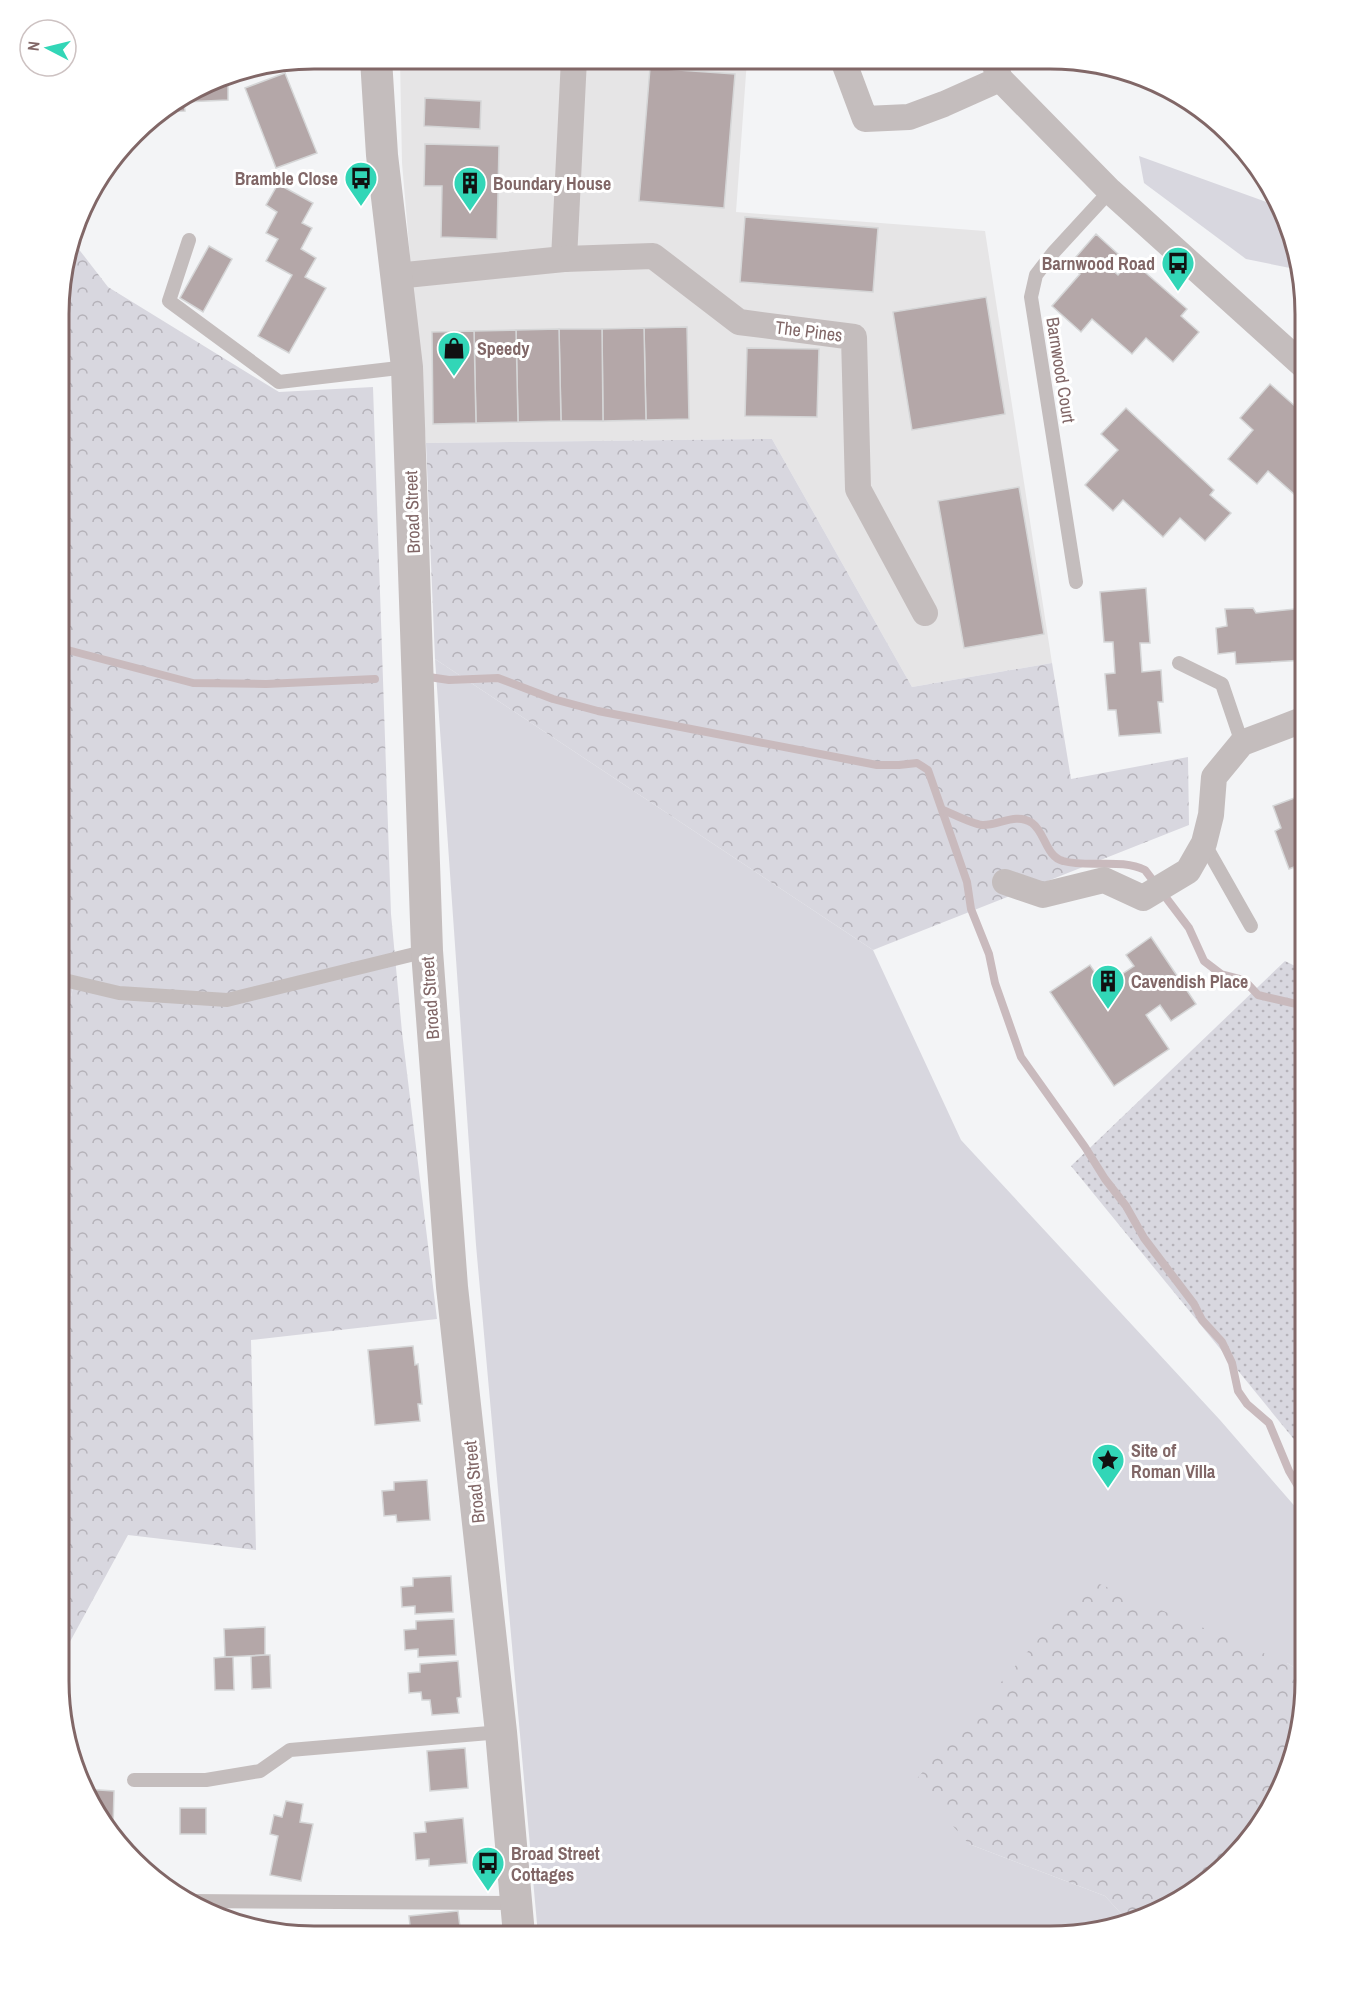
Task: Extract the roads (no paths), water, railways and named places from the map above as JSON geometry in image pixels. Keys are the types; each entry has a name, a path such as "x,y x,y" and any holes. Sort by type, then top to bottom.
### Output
{"street":[{"name":"Broad Street","path":"377,69 382,155 407,367 427,951 452,1287 501,1732 518,1926"},
{"path":"564,260 574,69"},
{"path":"846,69 865,119 909,117 944,104 996,70 1110,191 1295,358"},
{"name":"The Pines","path":"396,276 564,260 653,256 739,322 854,337 858,489 925,614"},
{"path":"1005,882 1043,895 1104,880 1143,898 1188,871 1204,843 1214,777 1242,743 1295,723"}],"lane":[{"name":"Barnwood Court","path":"1076,582 1031,297 1036,274 1110,191"},
{"path":"189,240 169,301 279,382 407,367"},
{"path":"1179,663 1222,684 1242,743"},
{"path":"1204,843 1251,926"},
{"path":"69,981 119,993 227,1000 427,951"},
{"path":"134,1780 206,1780 260,1770 290,1750 501,1732"},
{"path":"206,1901 516,1903"}],"waterway":[{"path":"69,650 193,683 266,684 375,679"},
{"path":"429,677 449,680 498,678 553,699 598,711 877,765 917,763 928,770 967,882 971,909 989,954 995,983 1021,1057 1126,1206 1144,1238 1194,1304 1202,1320 1222,1342 1232,1363 1238,1391 1247,1404 1269,1423 1295,1481"},
{"path":"943,810 982,825 1013,819 1026,820 1040,832 1053,855 1063,861 1136,866 1145,870 1189,928 1204,961 1221,974 1244,980 1258,995 1295,1004"}],"place":[{"name":"Bramble Close","path":"361,207"},
{"name":"Boundary House","path":"470,212"},
{"name":"Barnwood Road","path":"1178,292"},
{"name":"Speedy","path":"454,377"},
{"name":"Cavendish Place","path":"1108,1010"},
{"name":"Site of Roman Villa","path":"1108,1489"},
{"name":"Broad Street Cottages","path":"488,1892"}]}
